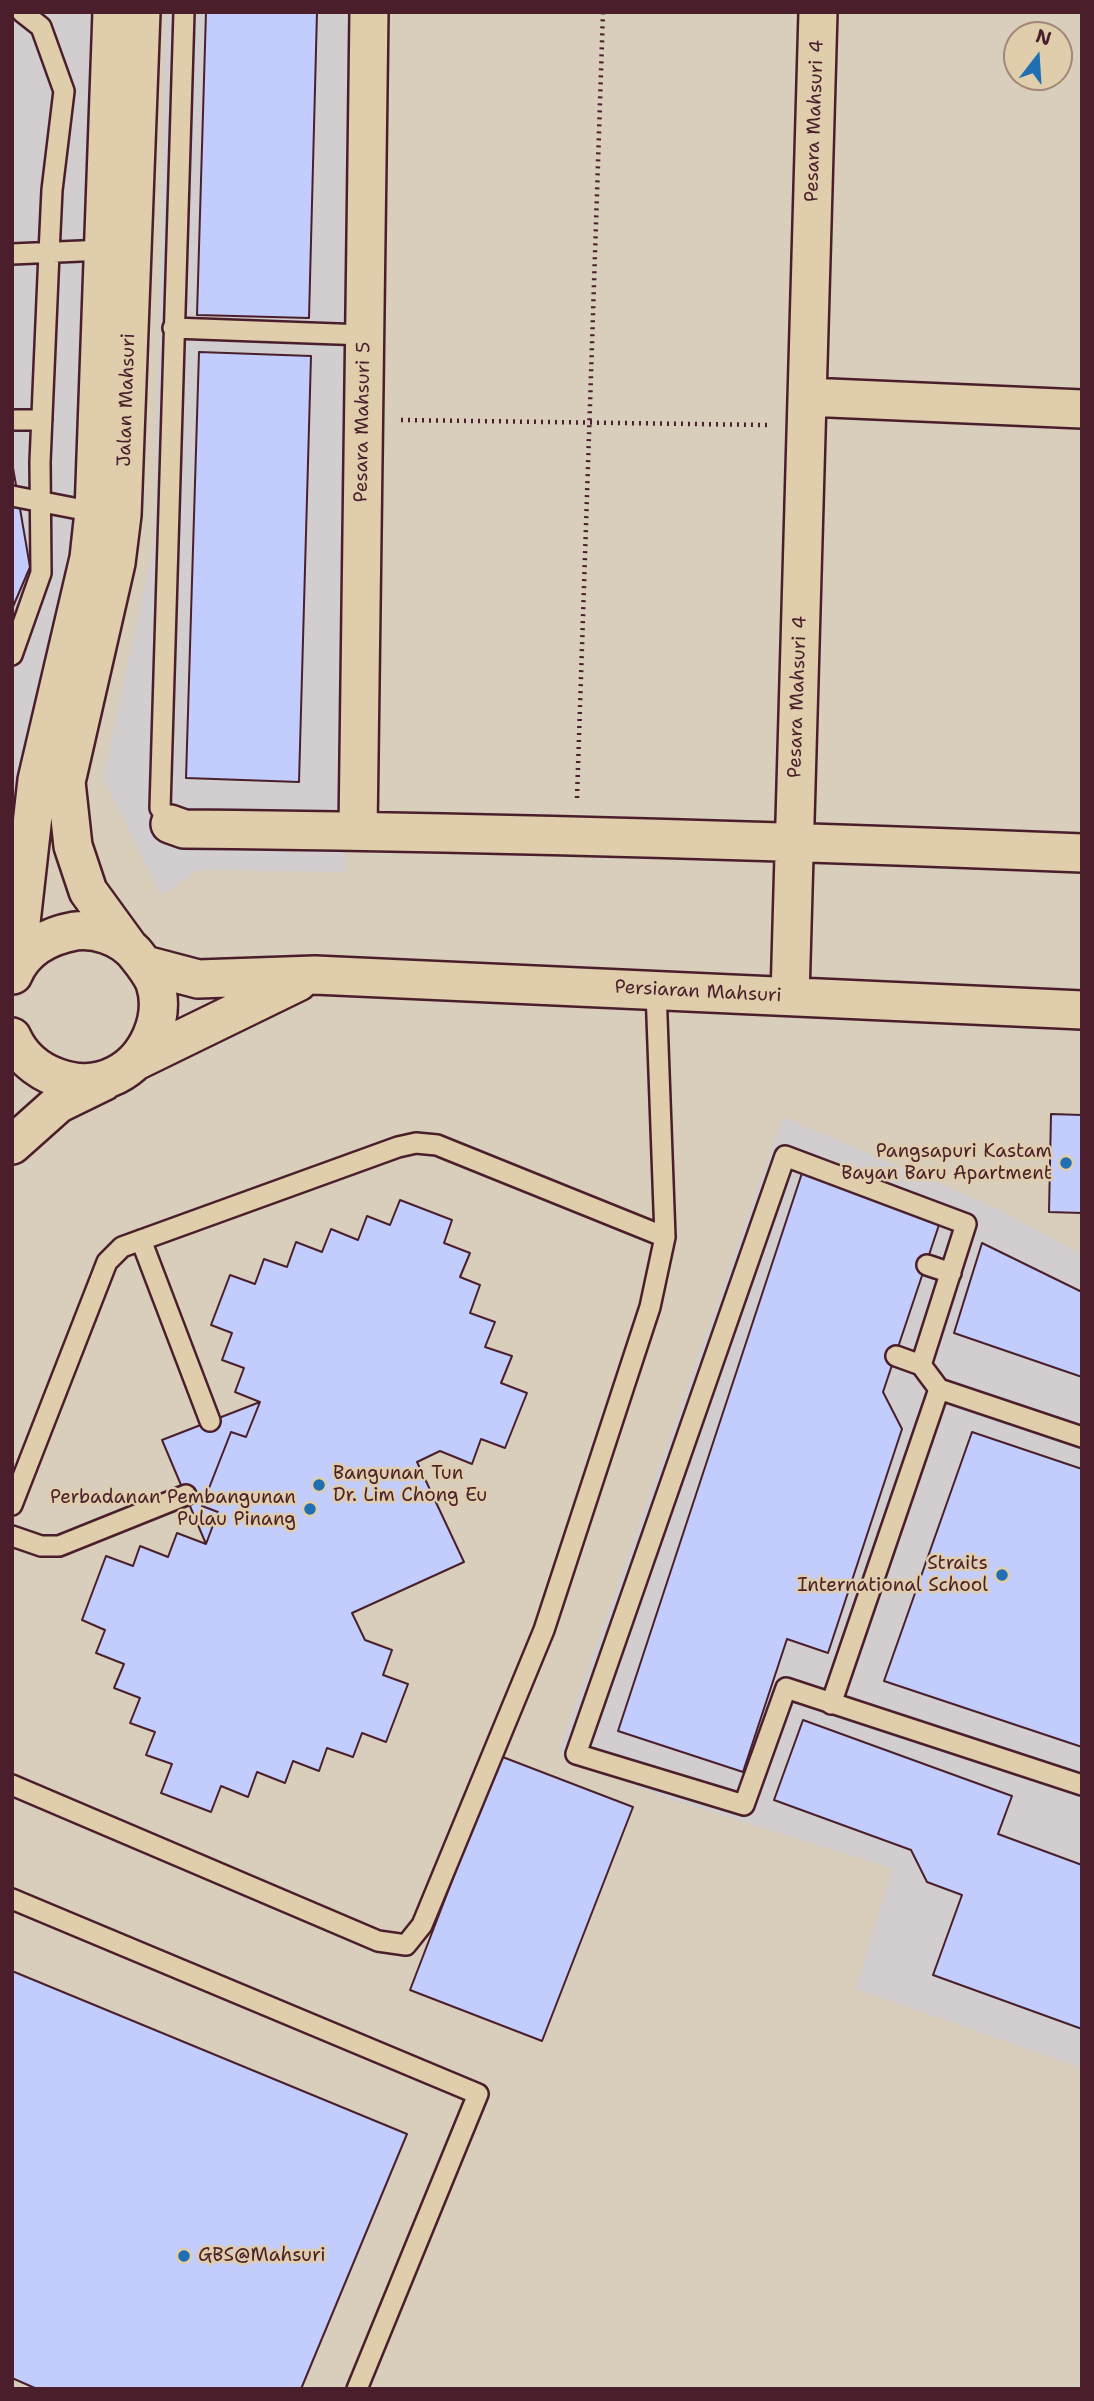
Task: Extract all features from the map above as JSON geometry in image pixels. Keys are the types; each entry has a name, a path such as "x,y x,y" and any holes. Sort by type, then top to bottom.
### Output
{"street":[{"name":"Jalan Mahsuri","path":"52,781 89,558 94,512 112,12"},
{"name":"Jalan Mahsuri","path":"52,781 116,563 122,514 141,12"},
{"name":"Pesara Mahsuri 5","path":"358,831 369,12"},
{"name":"Pesara Mahsuri 4","path":"790,996 818,12"},
{"path":"807,411 1082,409"},
{"path":"12,1037 31,1063 50,1076 72,1082 94,1082 125,1069 147,1046 156,1026 158,1005 155,984 137,955 88,891 52,781"},
{"path":"14,971 52,781"},
{"path":"170,824 184,830 576,836 1082,853"},
{"name":"Persiaran Mahsuri","path":"14,971 33,947 55,935 80,930 106,934 137,955 198,979 315,975 1082,1010"},
{"name":"Persiaran Mahsuri","path":"12,1145 58,1104 315,975"}],"lane":[{"path":"12,655 41,573 42,420 52,190 64,91 41,27 22,12"},
{"path":"170,824 160,808 184,12"},
{"path":"12,254 104,250"},
{"path":"173,328 365,335"},
{"path":"12,420 42,420"},
{"path":"12,496 94,512"},
{"path":"12,1785 378,1941 406,1945 422,1925 544,1630 650,1307 664,1237 656,990"},
{"path":"12,1505 107,1262 122,1247 415,1143 437,1145 664,1237"},
{"path":"921,1365 966,1224 785,1156 576,1754 744,1805 786,1688 1082,1785"},
{"path":"141,1240 210,1421"},
{"path":"927,1265 951,1273"},
{"path":"896,1356 921,1365 940,1389 1082,1437"},
{"path":"831,1704 940,1389"},
{"path":"12,1536 41,1546 59,1546 186,1495"},
{"path":"12,1899 478,2094 357,2389"}],"path":[{"path":"576,836 603,12"},
{"path":"363,419 589,422 807,411"}],"shaded area":[{"path":"12,12 113,12 87,549 12,894"},
{"path":"166,12 355,12 346,872 198,870 161,896 103,778 154,544"},
{"path":"783,1117 999,1209 1082,1255 1082,2068 856,1989 892,1868 666,1798 558,1753"}],"building":[{"path":"206,12 317,12 309,318 197,315"},
{"path":"199,352 311,356 299,782 186,778"},
{"path":"12,462 30,567 12,609"},
{"name":"Pangsapuri Kastam Bayan Baru Apartment","path":"1051,1114 1082,1115 1082,1213 1049,1212"},
{"path":"802,1173 941,1219 883,1392 902,1429 828,1653 787,1639 743,1772 618,1731"},
{"name":"Bangunan Tun Dr. Lim Chong Eu","path":"400,1200 452,1220 444,1243 470,1253 460,1277 480,1285 470,1313 495,1322 485,1347 512,1356 501,1383 527,1393 505,1448 481,1439 472,1464 440,1451 417,1462 464,1562 352,1613 365,1640 392,1650 383,1675 408,1684 386,1742 362,1733 353,1757 327,1748 319,1771 293,1761 285,1783 257,1772 248,1797 221,1786 211,1812 161,1793 172,1764 146,1755 155,1732 130,1723 140,1698 114,1688 124,1664 96,1653 105,1630 82,1620 106,1556 133,1566 140,1546 168,1557 177,1533 206,1544 218,1512 202,1506 231,1432 246,1437 260,1402 235,1392 244,1368 222,1360 232,1333 211,1325 230,1275 255,1284 264,1259 287,1267 296,1242 322,1252 331,1229 358,1240 367,1216 390,1225"},
{"path":"982,1243 1082,1292 1082,1377 954,1333"},
{"path":"260,1402 246,1437 231,1432 202,1506 218,1512 206,1544 162,1440"},
{"name":"Straits International School","path":"972,1432 1082,1469 1082,1747 884,1681"},
{"path":"803,1720 1012,1796 998,1834 1082,1865 1082,2029 933,1975 962,1895 927,1882 911,1850 774,1800"},
{"path":"500,1756 633,1807 542,2041 410,1990"},
{"name":"GBS@Mahsuri","path":"12,1971 407,2134 301,2389 37,2389 12,2378"}],"place":[{"name":"Pangsapuri Kastam Bayan Baru Apartment","path":"1066,1163"},
{"name":"Bangunan Tun Dr. Lim Chong Eu","path":"319,1485"},
{"name":"Perbadanan Pembangunan Pulau Pinang","path":"310,1509"},
{"name":"Straits International School","path":"1002,1575"},
{"name":"GBS@Mahsuri","path":"184,2256"}]}
